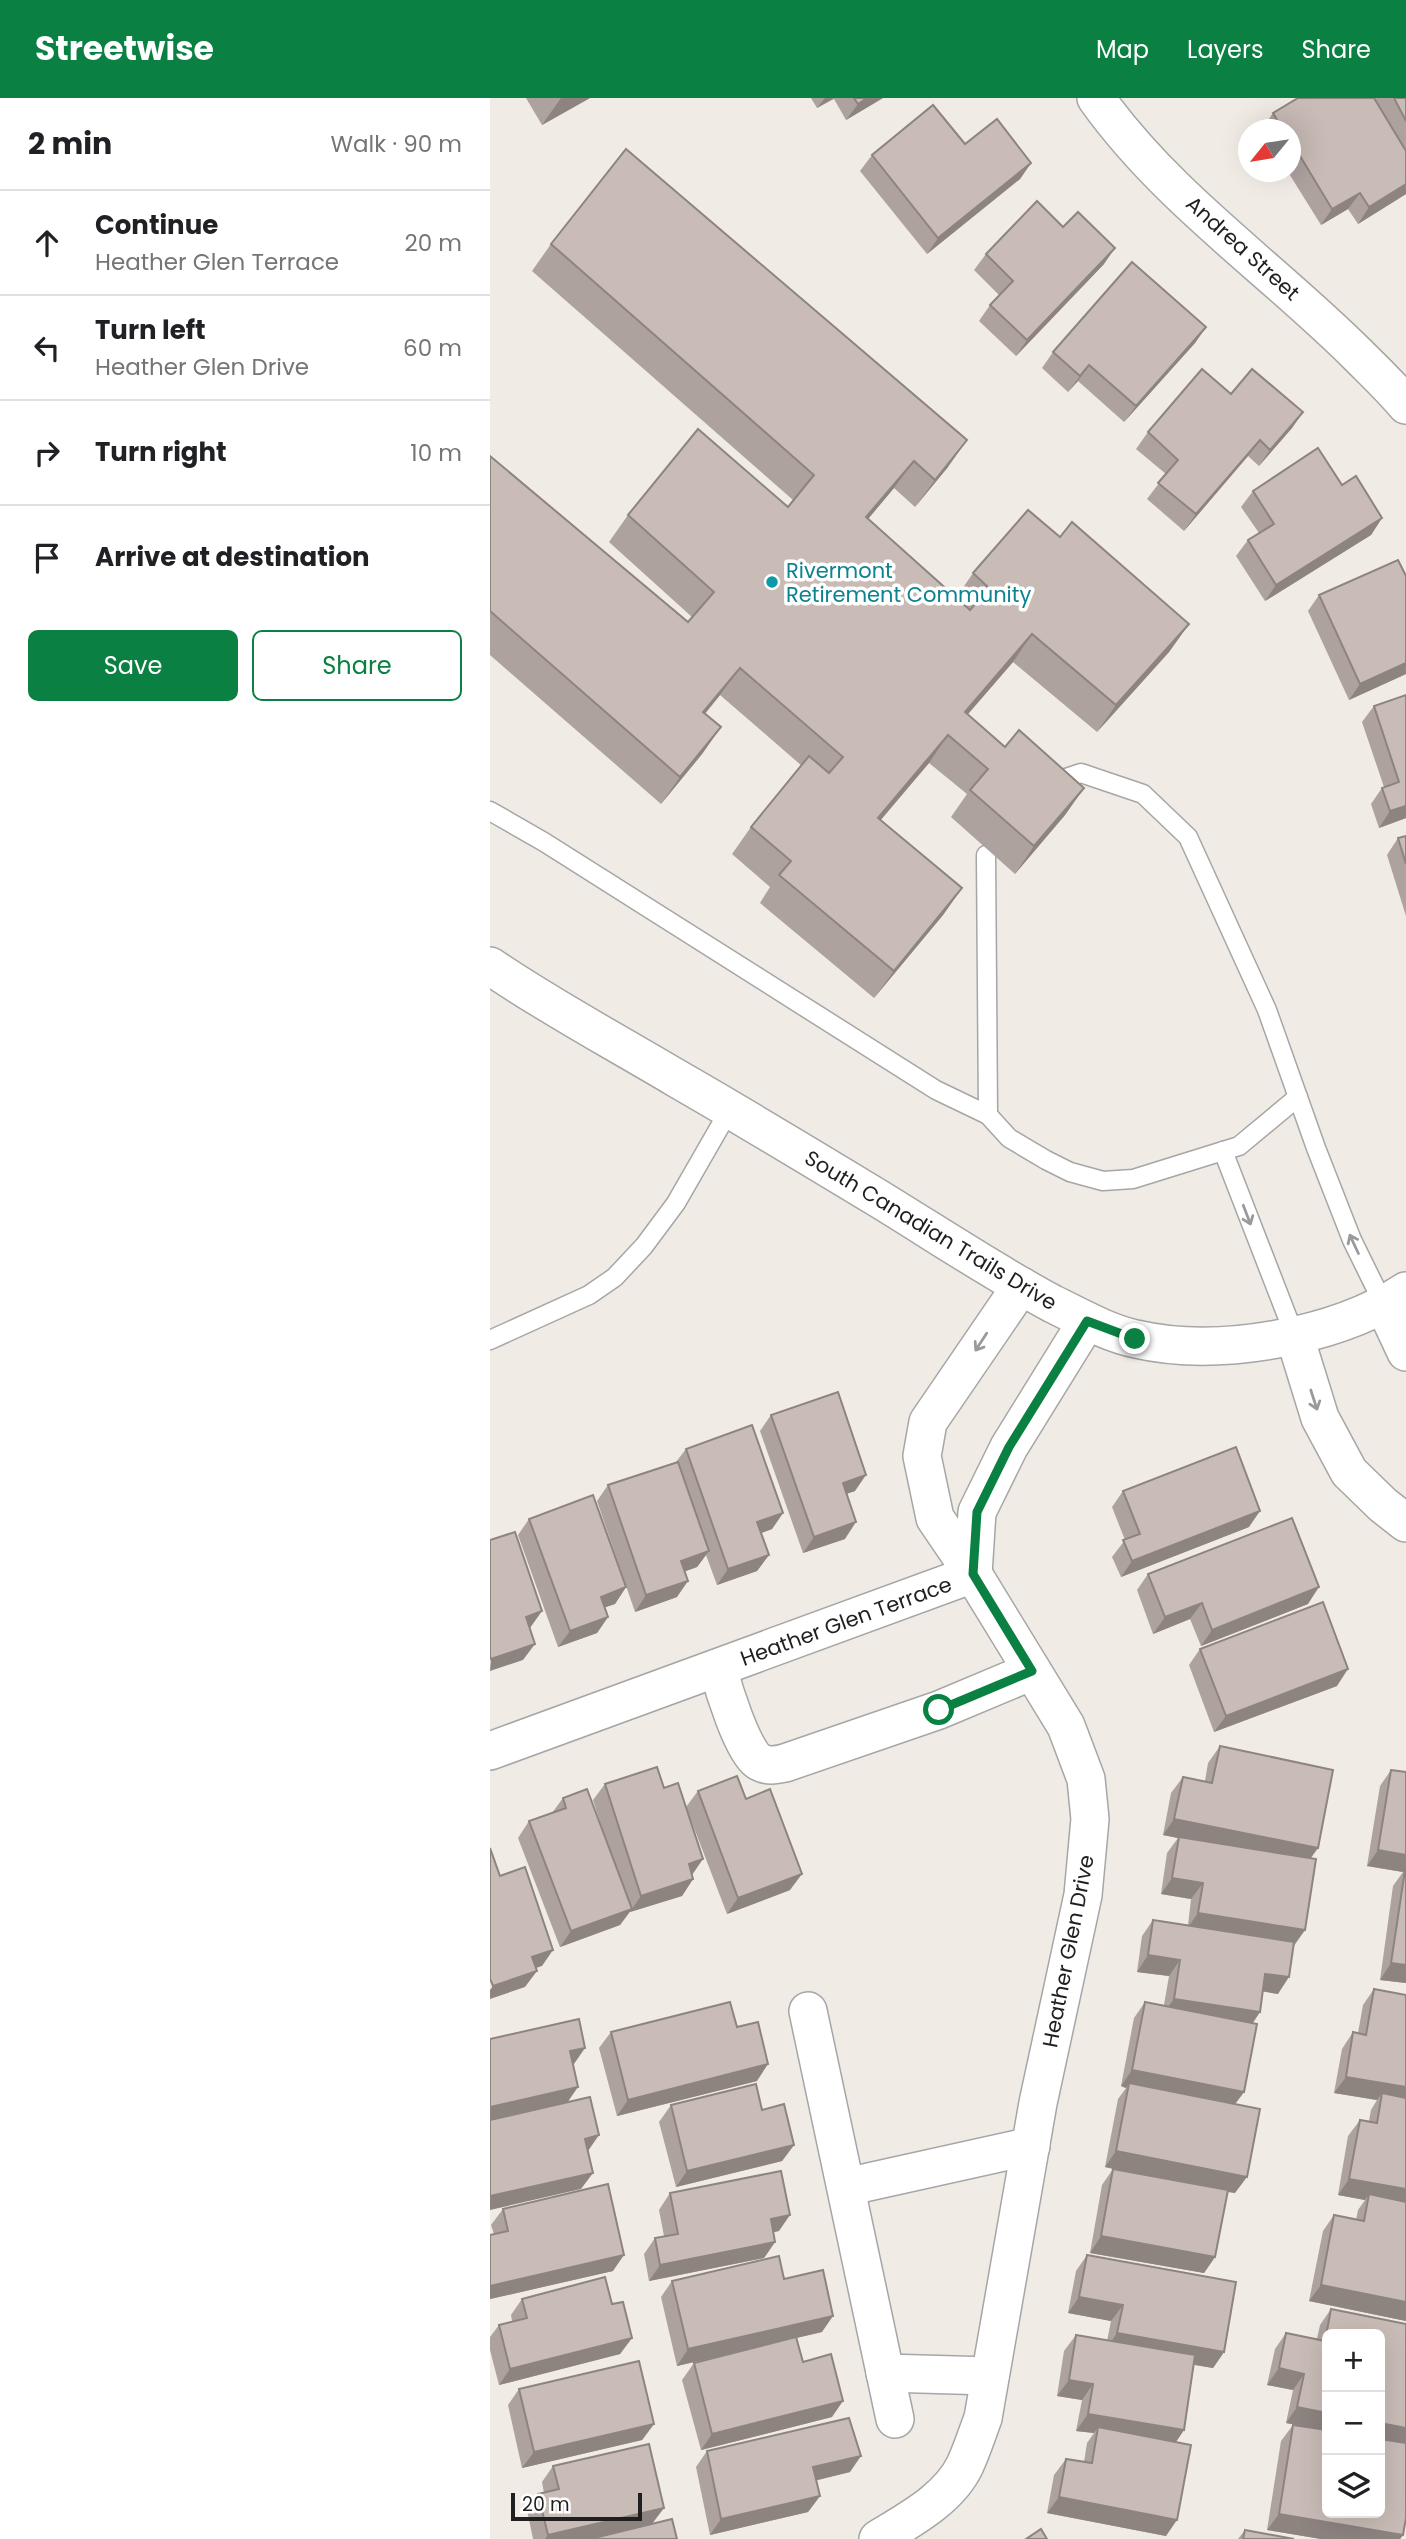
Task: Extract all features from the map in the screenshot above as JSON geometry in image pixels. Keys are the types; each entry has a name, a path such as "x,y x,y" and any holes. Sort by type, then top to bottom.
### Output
{"street":[{"name":"Andrea Street","path":"1096,98 1138,149 1178,190 1403,394"},
{"name":"South Canadian Trails Drive","path":"490,966 527,991 730,1109 1021,1286 1087,1321 1135,1339 1178,1345 1223,1346 1345,1322 1395,1298"},
{"name":"Heather Glen Drive","path":"878,2539 918,2514 948,2489 965,2467 983,2418 1038,2103 1083,1895 1090,1819 1086,1779 1066,1726 973,1574 935,1518 922,1457 928,1422 1021,1286"},
{"path":"1395,1298 1406,1352"},
{"path":"973,1574 977,1512 1009,1447 1087,1321"},
{"path":"1294,1334 1320,1418 1349,1472 1382,1505 1406,1523"},
{"name":"Heather Glen Terrace","path":"490,1751 973,1574"},
{"name":"Heather Glen Terrace","path":"718,1668 723,1689 747,1746 757,1760 771,1766 939,1710 1032,1671"},
{"path":"808,2011 895,2419"},
{"path":"846,2187 1031,2146"},
{"path":"885,2373 990,2376"}],"lane":[{"path":"1041,787 1081,773 1094,777 1143,794 1188,837 1267,1010 1352,1240 1395,1298"},
{"path":"490,811 544,842 936,1090 988,1115 1009,1138 1070,1172 1103,1181 1133,1179 1239,1146 1298,1097"},
{"path":"986,855 988,1115"},
{"path":"490,1340 589,1295 615,1277 676,1203 730,1109"},
{"path":"1223,1151 1294,1334"}],"building":[{"path":"854,98 867,98 858,104"},
{"path":"1298,98 1374,98 1406,151 1406,184 1369,207 1360,193 1332,209 1301,158 1301,119 1277,119 1273,113"},
{"path":"1394,98 1406,98 1406,121"},
{"path":"933,105 965,144 997,119 1031,163 938,238 872,155"},
{"name":"Rivermont Retirement Community","path":"626,149 967,440 935,480 914,461 866,517 970,610 989,588 973,573 1028,510 1060,537 1072,522 1189,624 1116,705 1032,634 965,712 1005,747 1019,730 1084,788 1034,846 970,790 988,769 948,735 878,818 962,888 894,971 779,875 791,861 751,827 809,756 829,773 843,757 740,668 703,712 721,727 680,777 490,611 490,456 688,622 714,592 628,515 698,429 788,507 814,475 551,244"},
{"path":"1037,201 1063,227 1078,212 1115,248 1027,340 990,305 1013,281 986,254"},
{"path":"1132,262 1206,327 1136,406 1089,365 1080,376 1053,352"},
{"path":"1202,369 1231,394 1252,369 1303,412 1270,450 1260,440 1196,514 1158,483 1178,460 1148,432"},
{"path":"1318,448 1342,485 1356,476 1382,518 1276,585 1248,540 1274,524 1253,491"},
{"path":"1398,560 1406,576 1406,663 1360,684 1319,595"},
{"path":"1406,695 1406,806 1390,811 1382,788 1399,782 1374,706"},
{"path":"1406,836 1406,864 1398,838"},
{"path":"838,1392 866,1475 843,1483 856,1522 814,1537 771,1415"},
{"path":"752,1425 783,1513 757,1522 769,1555 728,1569 686,1449"},
{"path":"1236,1447 1260,1511 1132,1561 1123,1540 1140,1534 1123,1491"},
{"path":"678,1462 709,1551 681,1561 688,1581 646,1595 608,1485"},
{"path":"593,1495 626,1587 601,1597 608,1617 570,1631 529,1519"},
{"path":"1292,1518 1319,1587 1212,1630 1202,1603 1165,1617 1148,1574"},
{"path":"515,1532 542,1611 526,1617 535,1644 491,1659 490,1540"},
{"path":"1323,1602 1348,1669 1226,1716 1200,1649"},
{"path":"1220,1746 1333,1770 1318,1848 1174,1819 1183,1777 1212,1783"},
{"path":"657,1767 664,1788 678,1783 703,1859 689,1864 693,1879 641,1896 605,1784"},
{"path":"1391,1770 1406,1772 1406,1855 1378,1850"},
{"path":"737,1776 746,1799 770,1789 802,1874 738,1898 698,1791"},
{"path":"587,1789 632,1909 571,1931 529,1821 566,1808 563,1798"},
{"path":"1179,1837 1316,1859 1305,1930 1198,1913 1203,1883 1172,1878"},
{"path":"490,1848 500,1876 525,1867 553,1950 532,1957 537,1971 493,1986 490,1979"},
{"path":"1406,1870 1406,1965 1391,1963"},
{"path":"1153,1920 1294,1942 1289,1977 1265,1974 1260,2012 1174,1999 1180,1960 1148,1955"},
{"path":"1374,1989 1406,1995 1406,2087 1346,2077 1353,2032 1366,2035"},
{"path":"730,2002 737,2027 758,2022 768,2064 628,2100 611,2032"},
{"path":"1145,2002 1257,2024 1244,2092 1132,2070"},
{"path":"579,2019 585,2048 570,2051 578,2087 490,2107 490,2039"},
{"path":"1129,2083 1260,2109 1247,2177 1116,2151"},
{"path":"756,2084 762,2110 784,2104 794,2145 687,2171 671,2105"},
{"path":"1382,2093 1406,2098 1406,2189 1349,2179 1360,2120 1377,2123"},
{"path":"590,2097 599,2135 585,2139 593,2173 490,2196 490,2120"},
{"path":"1113,2169 1228,2190 1215,2257 1101,2236"},
{"path":"781,2171 790,2215 771,2219 775,2242 660,2265 655,2238 678,2234 670,2193"},
{"path":"608,2184 624,2255 490,2286 490,2235 508,2231 503,2209"},
{"path":"1369,2194 1406,2202 1406,2302 1321,2285 1334,2215 1364,2221"},
{"path":"1087,2255 1236,2282 1224,2352 1117,2333 1123,2305 1079,2297"},
{"path":"779,2256 784,2279 823,2270 833,2316 688,2349 672,2281"},
{"path":"605,2277 612,2304 623,2302 632,2338 510,2369 499,2325 527,2318 522,2299"},
{"path":"1331,2309 1406,2324 1406,2428 1385,2424 1385,2329 1327,2329"},
{"path":"1286,2333 1322,2340 1322,2412 1297,2407 1304,2374 1279,2368"},
{"path":"1076,2335 1195,2355 1184,2430 1088,2414 1093,2384 1069,2380"},
{"path":"796,2337 803,2362 831,2354 843,2401 712,2434 694,2363"},
{"path":"639,2361 654,2424 534,2452 519,2389"},
{"path":"849,2418 861,2456 813,2467 820,2496 721,2519 707,2451"},
{"path":"1293,2425 1322,2429 1322,2518 1385,2518 1385,2440 1406,2443 1406,2518 1403,2535 1279,2514"},
{"path":"1098,2427 1191,2445 1177,2520 1059,2497 1066,2459 1092,2463"},
{"path":"649,2444 664,2508 548,2535 538,2494 559,2489 553,2466"},
{"path":"672,2519 677,2539 590,2539"},
{"path":"1041,2529 1047,2539 1026,2539"},
{"path":"1245,2530 1294,2539 1243,2539"}],"place":[{"name":"Rivermont Retirement Community","path":"772,582"}],"route":[{"path":"939,1710 1032,1671 973,1574 977,1512 1009,1447 1087,1321 1135,1339"}]}
